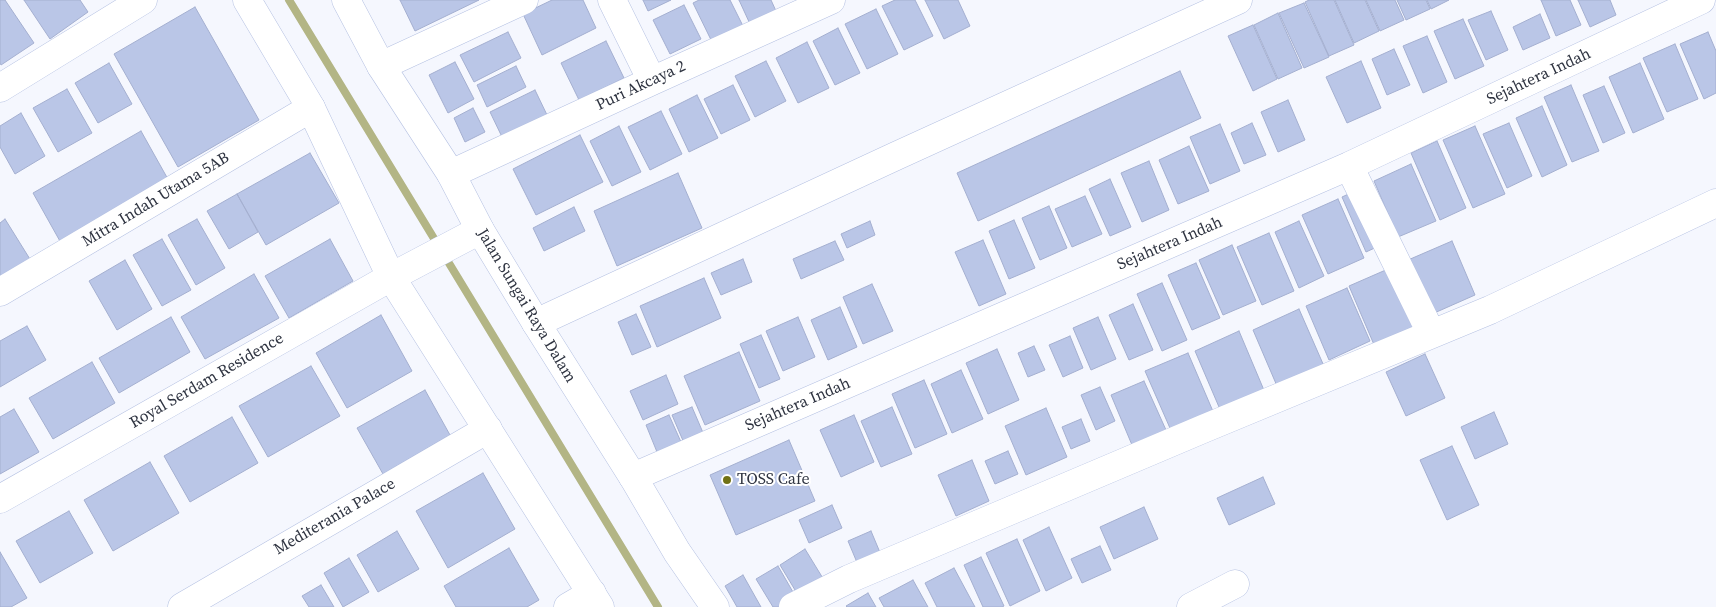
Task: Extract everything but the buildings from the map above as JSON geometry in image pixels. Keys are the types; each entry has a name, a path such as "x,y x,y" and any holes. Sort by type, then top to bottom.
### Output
{"street":[{"path":"0,88 143,0"},
{"path":"247,0 311,108 390,277 596,600 568,607"},
{"name":"Jalan Sungai Raya Dalam","path":"346,0 381,66 451,174 472,235 536,323 633,477 677,552 714,607"},
{"path":"381,66 524,0"},
{"path":"612,0 652,80"},
{"name":"Puri Akcaya 2","path":"451,174 652,80 831,0"},
{"path":"536,323 1238,0"},
{"name":"Sejahtera Indah","path":"633,477 1349,166 1701,0"},
{"name":"Mitra Indah Utama 5AB","path":"0,292 311,108"},
{"path":"1349,166 1431,333"},
{"path":"792,607 849,579 1431,333 1490,310 1716,203"},
{"name":"Royal Serdam Residence","path":"0,499 390,277 472,235"},
{"name":"Mediterania Palace","path":"182,607 488,429"},
{"path":"1191,607 1236,584"}],"waterway":[{"path":"289,0 658,607"}],"place":[{"name":"TOSS Cafe","path":"727,480"}]}
